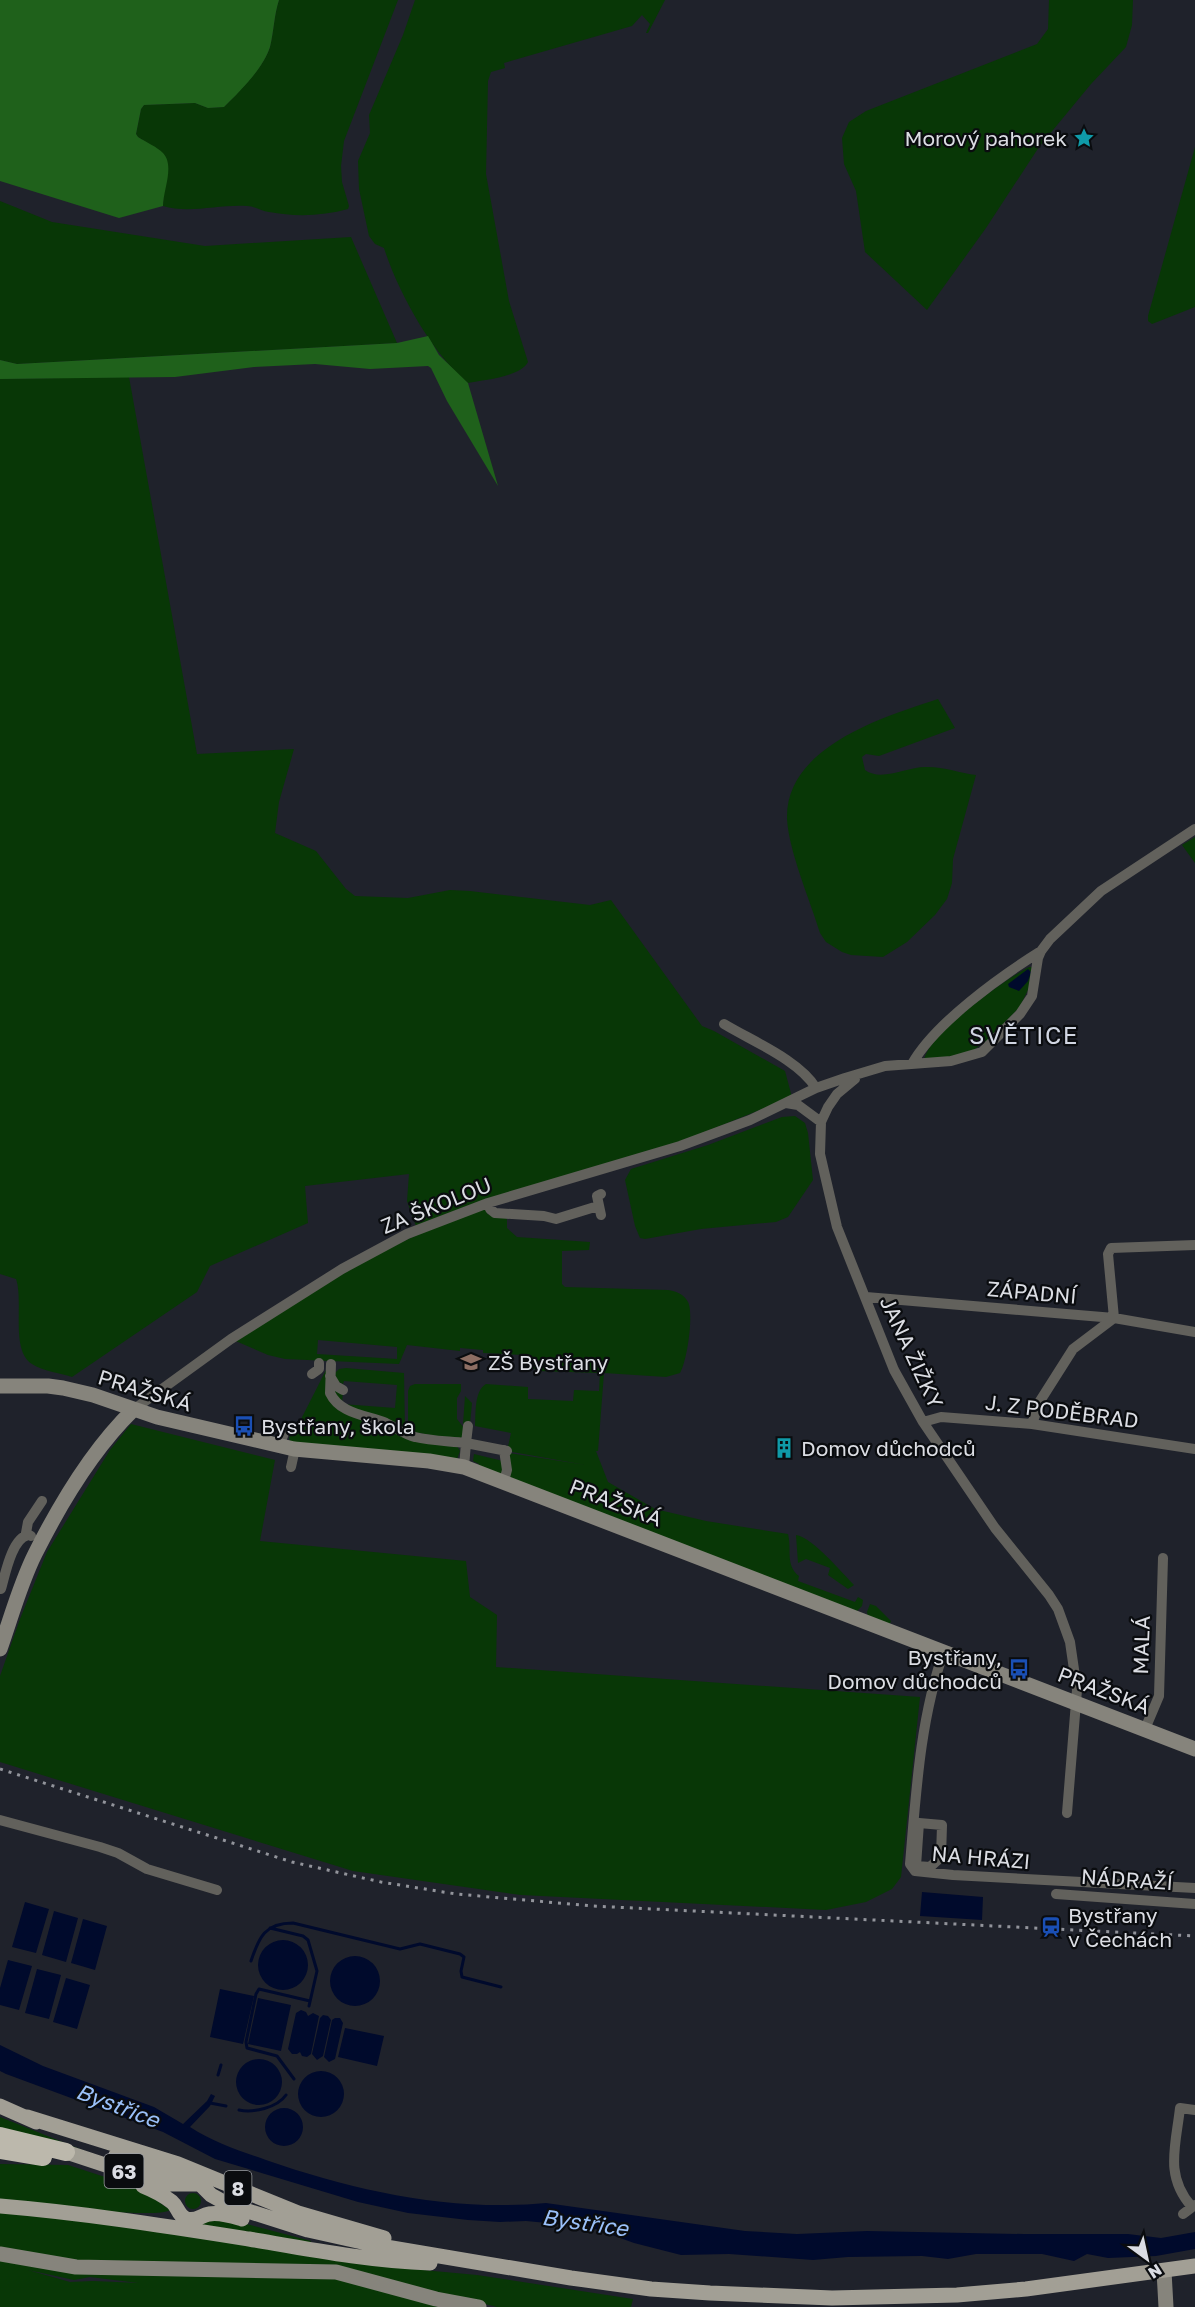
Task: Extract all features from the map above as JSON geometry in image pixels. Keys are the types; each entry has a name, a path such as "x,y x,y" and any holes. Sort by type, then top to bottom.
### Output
{"highway":[{"name":"63","path":"0,2136 66,2156"},
{"name":"63","path":"0,2150 66,2156"}],"main road":[{"name":"8","path":"0,2106 27,2117 178,2164 310,2216 447,2260"},
{"path":"27,2117 62,2134 190,2184 204,2186 211,2195 229,2205 325,2234 447,2260"},
{"name":"63","path":"66,2156 156,2182 190,2184"},
{"name":"63","path":"66,2156 159,2193 177,2209"},
{"path":"177,2209 177,2192 190,2184"},
{"path":"207,2214 212,2204 211,2195"},
{"name":"8","path":"0,2206 76,2212 375,2258 447,2260 651,2289 773,2297 957,2295 1015,2290 1195,2266"},
{"path":"76,2212 159,2217 177,2209"},
{"path":"177,2209 192,2220 207,2214 228,2215 346,2246 447,2260"}],"street":[{"path":"912,1064 916,1056 941,1029 978,996 1041,951 1065,924 1101,891 1195,829"},
{"name":"ZA ŠKOLOU","path":"133,1410 231,1339 342,1269 406,1234 488,1203 680,1146 750,1120 816,1088 868,1071 885,1066 951,1061 982,1052 1020,1014 1032,996 1041,951"},
{"path":"724,1024 788,1062 810,1078 816,1088"},
{"name":"JANA ŽIŽKY","path":"868,1071 848,1083 837,1094 821,1122 820,1154 830,1201 837,1227 894,1370 923,1422 995,1528 1049,1595 1065,1626 1074,1663 1077,1702 1067,1813"},
{"path":"785,1103 798,1105 821,1122"},
{"path":"488,1203 490,1209 495,1212 544,1216 556,1220 600,1210 597,1196 601,1194"},
{"path":"1032,1425 1040,1401 1072,1349 1114,1318 1108,1254 1111,1248 1195,1245"},
{"name":"ZÁPADNÍ","path":"866,1297 1114,1318 1195,1332"},
{"path":"312,1374 319,1369 319,1363"},
{"path":"331,1364 330,1393 341,1406 414,1437 506,1450 507,1470 504,1481"},
{"path":"330,1376 336,1386 343,1390"},
{"name":"PRAŽSKÁ","path":"0,1386 63,1388 93,1395 133,1410 287,1447 429,1461 464,1467 1195,1749"},
{"path":"0,1649 34,1556 35,1538 95,1452 133,1410"},
{"name":"J. Z PODĚBRAD","path":"923,1422 941,1417 1032,1425 1195,1449"},
{"path":"464,1467 468,1426"},
{"path":"285,1431 291,1467"},
{"path":"35,1538 25,1531 42,1501"},
{"path":"1,1589 15,1545 20,1538 35,1538"},
{"name":"MALÁ","path":"1145,1729 1159,1696 1163,1558"},
{"name":"NA HRÁZI","path":"944,1652 929,1708 916,1787 910,1864 915,1870 1037,1881 1195,1888"},
{"path":"0,1820 100,1847 118,1853 147,1869 217,1890"},
{"name":"NÁDRAŽÍ","path":"1056,1894 1195,1904"},
{"path":"1190,2208 1174,2178 1174,2160 1180,2108 1195,2110"},
{"path":"0,2254 76,2267 336,2272 479,2307"},
{"path":"1164,2271 1166,2307"}],"green space":[{"path":"0,0 279,0 267,55 250,79 224,107 208,108 195,103 144,105 141,109 136,134 163,153 168,165 163,206 119,218 0,181"},
{"path":"279,0 398,0 344,141 341,166 348,209 299,215 279,214 247,206 183,209 163,206 168,165 161,153 136,134 141,109 144,105 195,103 208,108 224,107 250,79 267,55"},
{"path":"415,0 665,0 648,33 646,33 650,24 642,15 632,26 504,63 505,68 491,72 488,81 486,174 509,301 528,362 518,371 492,379 468,383 429,339 398,284 384,248 375,244 369,236 359,189 358,161 370,133 369,115 403,35"},
{"path":"1049,0 1133,0 1132,25 1126,47 1091,84 1039,147 986,228 927,310 865,252 856,191 844,164 842,138 849,122 866,111 1037,44 1048,29"},
{"path":"1195,147 1195,307 1152,324 1148,321 1148,316"},
{"path":"0,201 52,222 205,246 351,237 397,343 17,364 0,360"},
{"path":"428,336 439,355 468,383 498,486 428,366 370,369 315,364 254,367 175,377 0,379 0,360 17,364 397,343"},
{"path":"129,377 197,754 294,749 279,802 275,833 316,851 346,889 355,896 408,898 450,890 590,905 611,900 702,1026 785,1071 792,1097 680,1142 416,1226 407,1201 409,1174 305,1186 308,1223 210,1266 197,1292 72,1377 36,1366 25,1357 19,1337 19,1300 16,1279 0,1274 0,379"},
{"path":"938,699 955,728 879,756 866,754 862,757 865,770 879,775 931,767 976,775 953,859 952,883 947,899 935,915 907,942 883,957 851,955 842,952 826,942 820,933 800,876 787,819 791,794 802,772 819,754 841,739 891,715"},
{"path":"1195,837 1195,863 1182,845"},
{"path":"1032,967 1029,988 1019,1008 986,1041 971,1052 924,1062 937,1038 951,1024 1002,983"},
{"path":"795,1116 805,1123 808,1133 813,1180 788,1217 776,1222 701,1229 640,1238 635,1226 625,1180 631,1169 708,1145 782,1117"},
{"path":"488,1203 487,1214 505,1217 507,1228 517,1237 590,1242 589,1250 562,1251 562,1284 565,1287 668,1290 682,1295 690,1308 690,1327 680,1373 666,1377 604,1373 598,1451 596,1451 608,1482 655,1509 706,1521 788,1534 790,1562 799,1576 798,1581 855,1602 858,1597 863,1600 862,1606 855,1613 478,1468 479,1464 473,1461 474,1454 507,1462 509,1453 586,1465 507,1451 511,1433 475,1426 476,1403 479,1392 486,1384 528,1387 528,1399 573,1401 574,1390 599,1391 600,1373 538,1371 523,1355 407,1345 399,1364 285,1359 268,1355 231,1339 342,1269","holes":["318,1340 397,1347 397,1359 317,1354"]},
{"path":"339,1369 404,1373 405,1429 354,1411 346,1407 339,1402 333,1387 339,1391 343,1390 342,1404 395,1408 397,1385 344,1381 343,1384 337,1381 335,1373"},
{"path":"326,1370 339,1408 457,1446 460,1451 457,1459 291,1442 290,1434 293,1435"},
{"path":"415,1384 461,1384 461,1391 457,1398 457,1419 464,1428 463,1436 458,1440 408,1431 408,1391 410,1386"},
{"path":"465,1396 472,1403 470,1424 463,1424"},
{"path":"131,1424 275,1460 260,1541 466,1561 470,1597 497,1615 496,1667 920,1697 901,1877 892,1889 866,1902 826,1910 521,1895 353,1871 0,1762 0,1676 20,1619 47,1552 110,1450"},
{"path":"796,1535 810,1542 854,1585 848,1589 828,1575 830,1568 806,1559 798,1563"},
{"path":"870,1604 876,1606 891,1621 890,1624 868,1617"},
{"path":"0,2117 100,2157 0,2128"},
{"path":"0,2164 68,2165 139,2188 170,2210 159,2213 116,2212 0,2200"},
{"path":"193,2193 201,2201 193,2209 185,2201"},
{"path":"0,2212 132,2225 412,2269 477,2275 633,2299 631,2307 497,2307 349,2270 83,2261 0,2250"},
{"path":"228,2219 311,2241 309,2247 195,2227 206,2221"},
{"path":"0,2260 339,2279 439,2307 0,2307","holes":["28,2270 74,2280 90,2277 139,2283 70,2282"]}],"water":[{"path":"1028,969 1031,972 1028,981 1019,991 1009,987 1008,984"},
{"path":"922,1892 983,1897 982,1920 920,1916"},
{"path":"25,1902 49,1909 36,1953 12,1947"},
{"path":"54,1911 78,1918 66,1962 42,1955"},
{"path":"83,1919 107,1926 95,1970 71,1963"},
{"path":"278,1940 288,1940 301,1947 308,1960 308,1970 301,1983 288,1990 278,1990 269,1986 262,1979 258,1970 258,1960 262,1951 269,1944"},
{"path":"350,1956 360,1956 373,1963 380,1976 380,1986 373,1999 360,2006 350,2006 341,2002 334,1995 330,1986 330,1976 334,1967 341,1960"},
{"path":"8,1960 32,1966 19,2010 0,2005 0,1988"},
{"path":"37,1969 61,1975 49,2019 25,2013"},
{"path":"66,1978 90,1985 77,2029 53,2022"},
{"path":"220,1989 254,1996 243,2044 210,2037"},
{"path":"258,1998 291,2005 281,2051 248,2044"},
{"path":"301,2010 308,2016 313,2013 319,2016 311,2054 307,2057 302,2056 300,2052 292,2054 288,2049 296,2013"},
{"path":"323,2015 328,2016 331,2020 323,2056 317,2060 312,2054 320,2018"},
{"path":"340,2018 343,2023 335,2059 329,2062 324,2057 332,2020"},
{"path":"345,2028 384,2036 377,2066 338,2057"},
{"name":"Bystřice","path":"0,2045 43,2066 154,2107 183,2124 207,2101 211,2094 215,2096 210,2106 190,2127 208,2137 237,2150 334,2181 369,2190 439,2202 510,2205 546,2203 745,2231 797,2234 867,2231 1128,2234 1161,2238 1195,2232 1195,2249 1156,2256 1108,2258 1087,2254 1074,2261 1042,2254 976,2254 948,2259 922,2256 813,2260 729,2254 681,2255 634,2243 590,2227 526,2221 468,2220 408,2213 358,2202 215,2159 163,2132 6,2074 0,2071"},
{"path":"259,2059 275,2066 282,2082 275,2098 259,2105 243,2098 236,2082 243,2066"},
{"path":"321,2071 337,2078 344,2094 337,2110 321,2117 305,2110 298,2094 305,2078"},
{"path":"284,2108 297,2114 303,2127 297,2140 284,2146 271,2140 265,2127 271,2114"}],"waterway":[{"path":"251,1961 264,1933 276,1926 293,1923 400,1949 420,1944 460,1954 464,1957 462,1977 501,1987"},
{"path":"270,1928 303,1936 308,1940 317,1971 309,2006"},
{"path":"294,2079 277,2056 247,2048 246,2042 259,1989 310,2001"},
{"path":"218,2075 221,2065"},
{"path":"239,2110 251,2111 264,2108 277,2103 286,2095"},
{"path":"210,2103 226,2106"}],"railway":[{"path":"0,1769 292,1862 381,1882 456,1894 593,1906 1195,1936"}],"place":[{"name":"Morový pahorek","path":"1084,138"},
{"name":"ZŠ Bystřany","path":"471,1362"},
{"name":"Bystřany, škola","path":"244,1426"},
{"name":"Domov důchodců","path":"784,1448"},
{"name":"Bystřany, Domov důchodců","path":"1019,1669"},
{"name":"Bystřany v Čechách","path":"1051,1927"}],"district":[{"name":"SVĚTICE","path":"1024,1034"}]}
